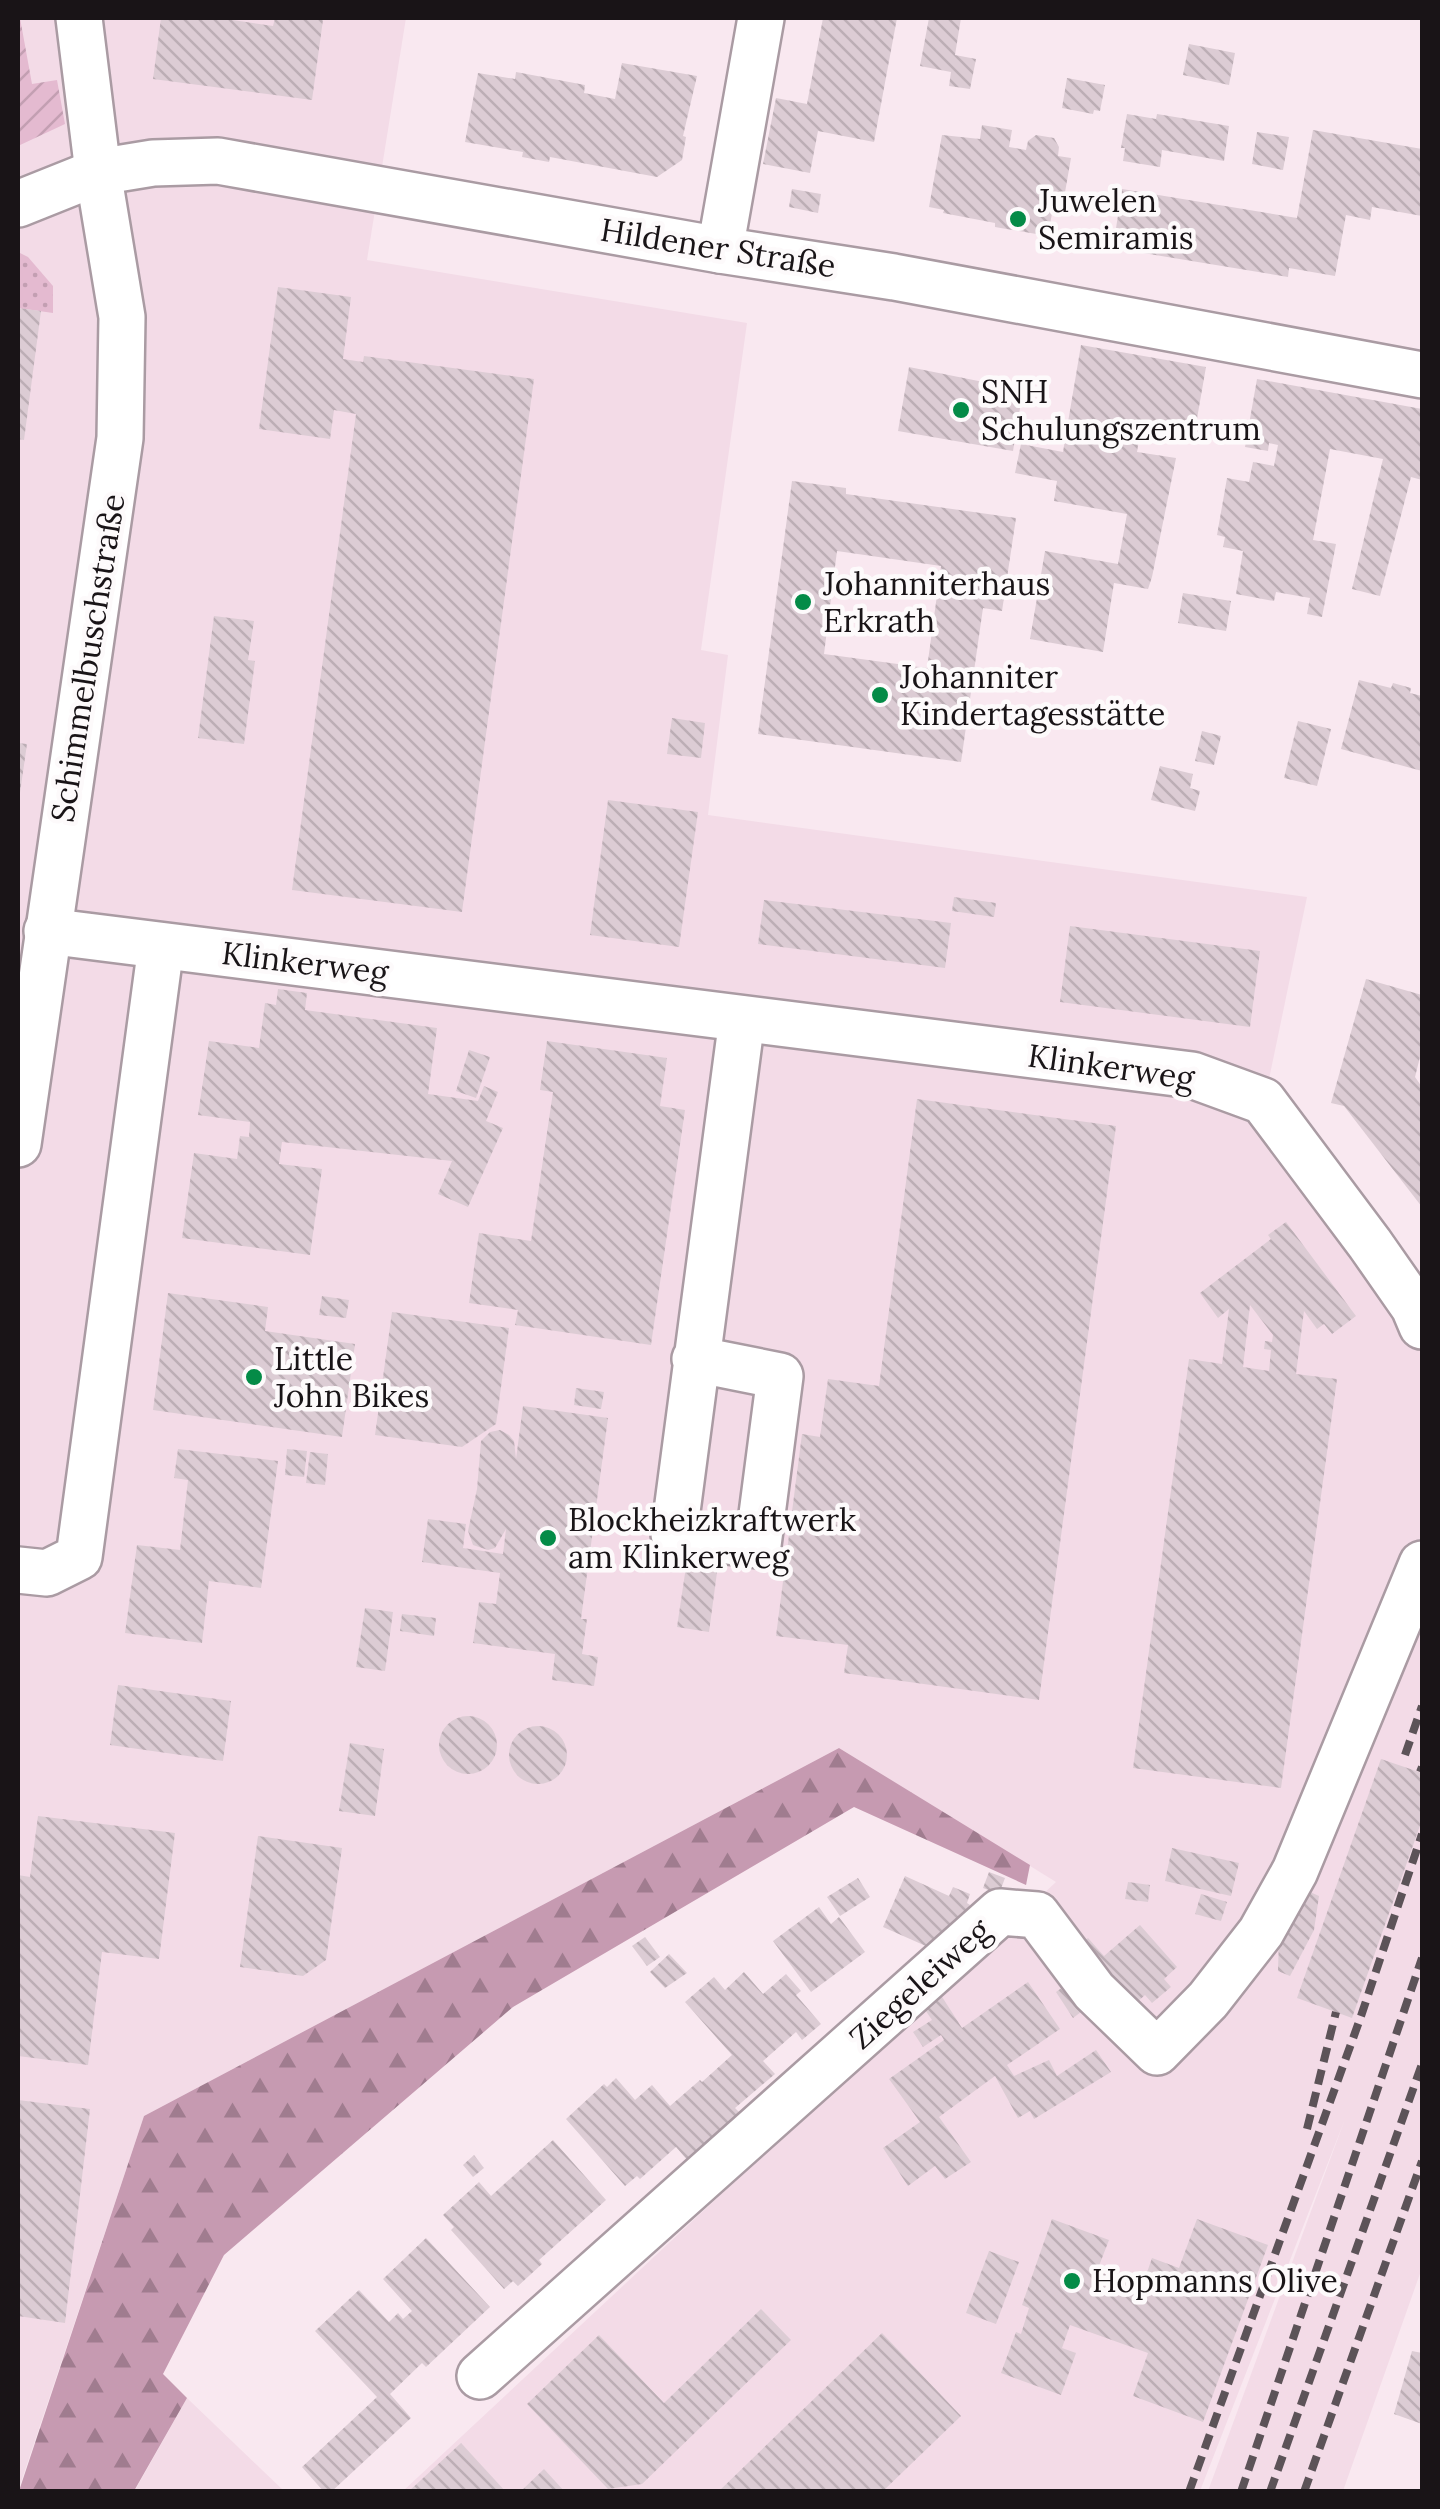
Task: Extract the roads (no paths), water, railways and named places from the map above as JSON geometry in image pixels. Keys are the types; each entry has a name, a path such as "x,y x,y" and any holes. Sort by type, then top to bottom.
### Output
{"street":[{"name":"Schimmelbuschstraße","path":"18,1144 120,438 122,317 78,18"},
{"path":"720,250 761,18"},
{"name":"Hildener Straße","path":"18,204 98,172 218,161 894,277 1422,375"},
{"name":"Klinkerweg","path":"47,931 1192,1075 1263,1101 1370,1244 1414,1307 1422,1326"},
{"path":"18,1570 47,1573 79,1557 161,946"},
{"path":"695,1359 742,1018"},
{"name":"Ziegeleiweg","path":"480,2376 1000,1912 1037,1915 1094,1991 1158,2052 1208,2000 1260,1932 1295,1871 1422,1564"}],"railway":[{"path":"1405,1755 1422,1706"},
{"path":"1420,1772 1422,1767"},
{"path":"1189,2492 1360,2019 1422,1834"},
{"path":"1241,2492 1422,1958"},
{"path":"1307,2129 1336,2012"},
{"path":"1270,2492 1422,2064"},
{"path":"1304,2492 1422,2161"}],"place":[{"name":"Juwelen Semiramis","path":"1018,219"},
{"name":"SNH Schulungszentrum","path":"961,410"},
{"name":"Johanniterhaus Erkrath","path":"803,602"},
{"name":"Johanniter Kindertagesstätte","path":"880,695"},
{"name":"Little John Bikes","path":"254,1377"},
{"name":"Blockheizkraftwerk am Klinkerweg","path":"548,1538"},
{"name":"Hopmanns Olive","path":"1072,2281"}]}
